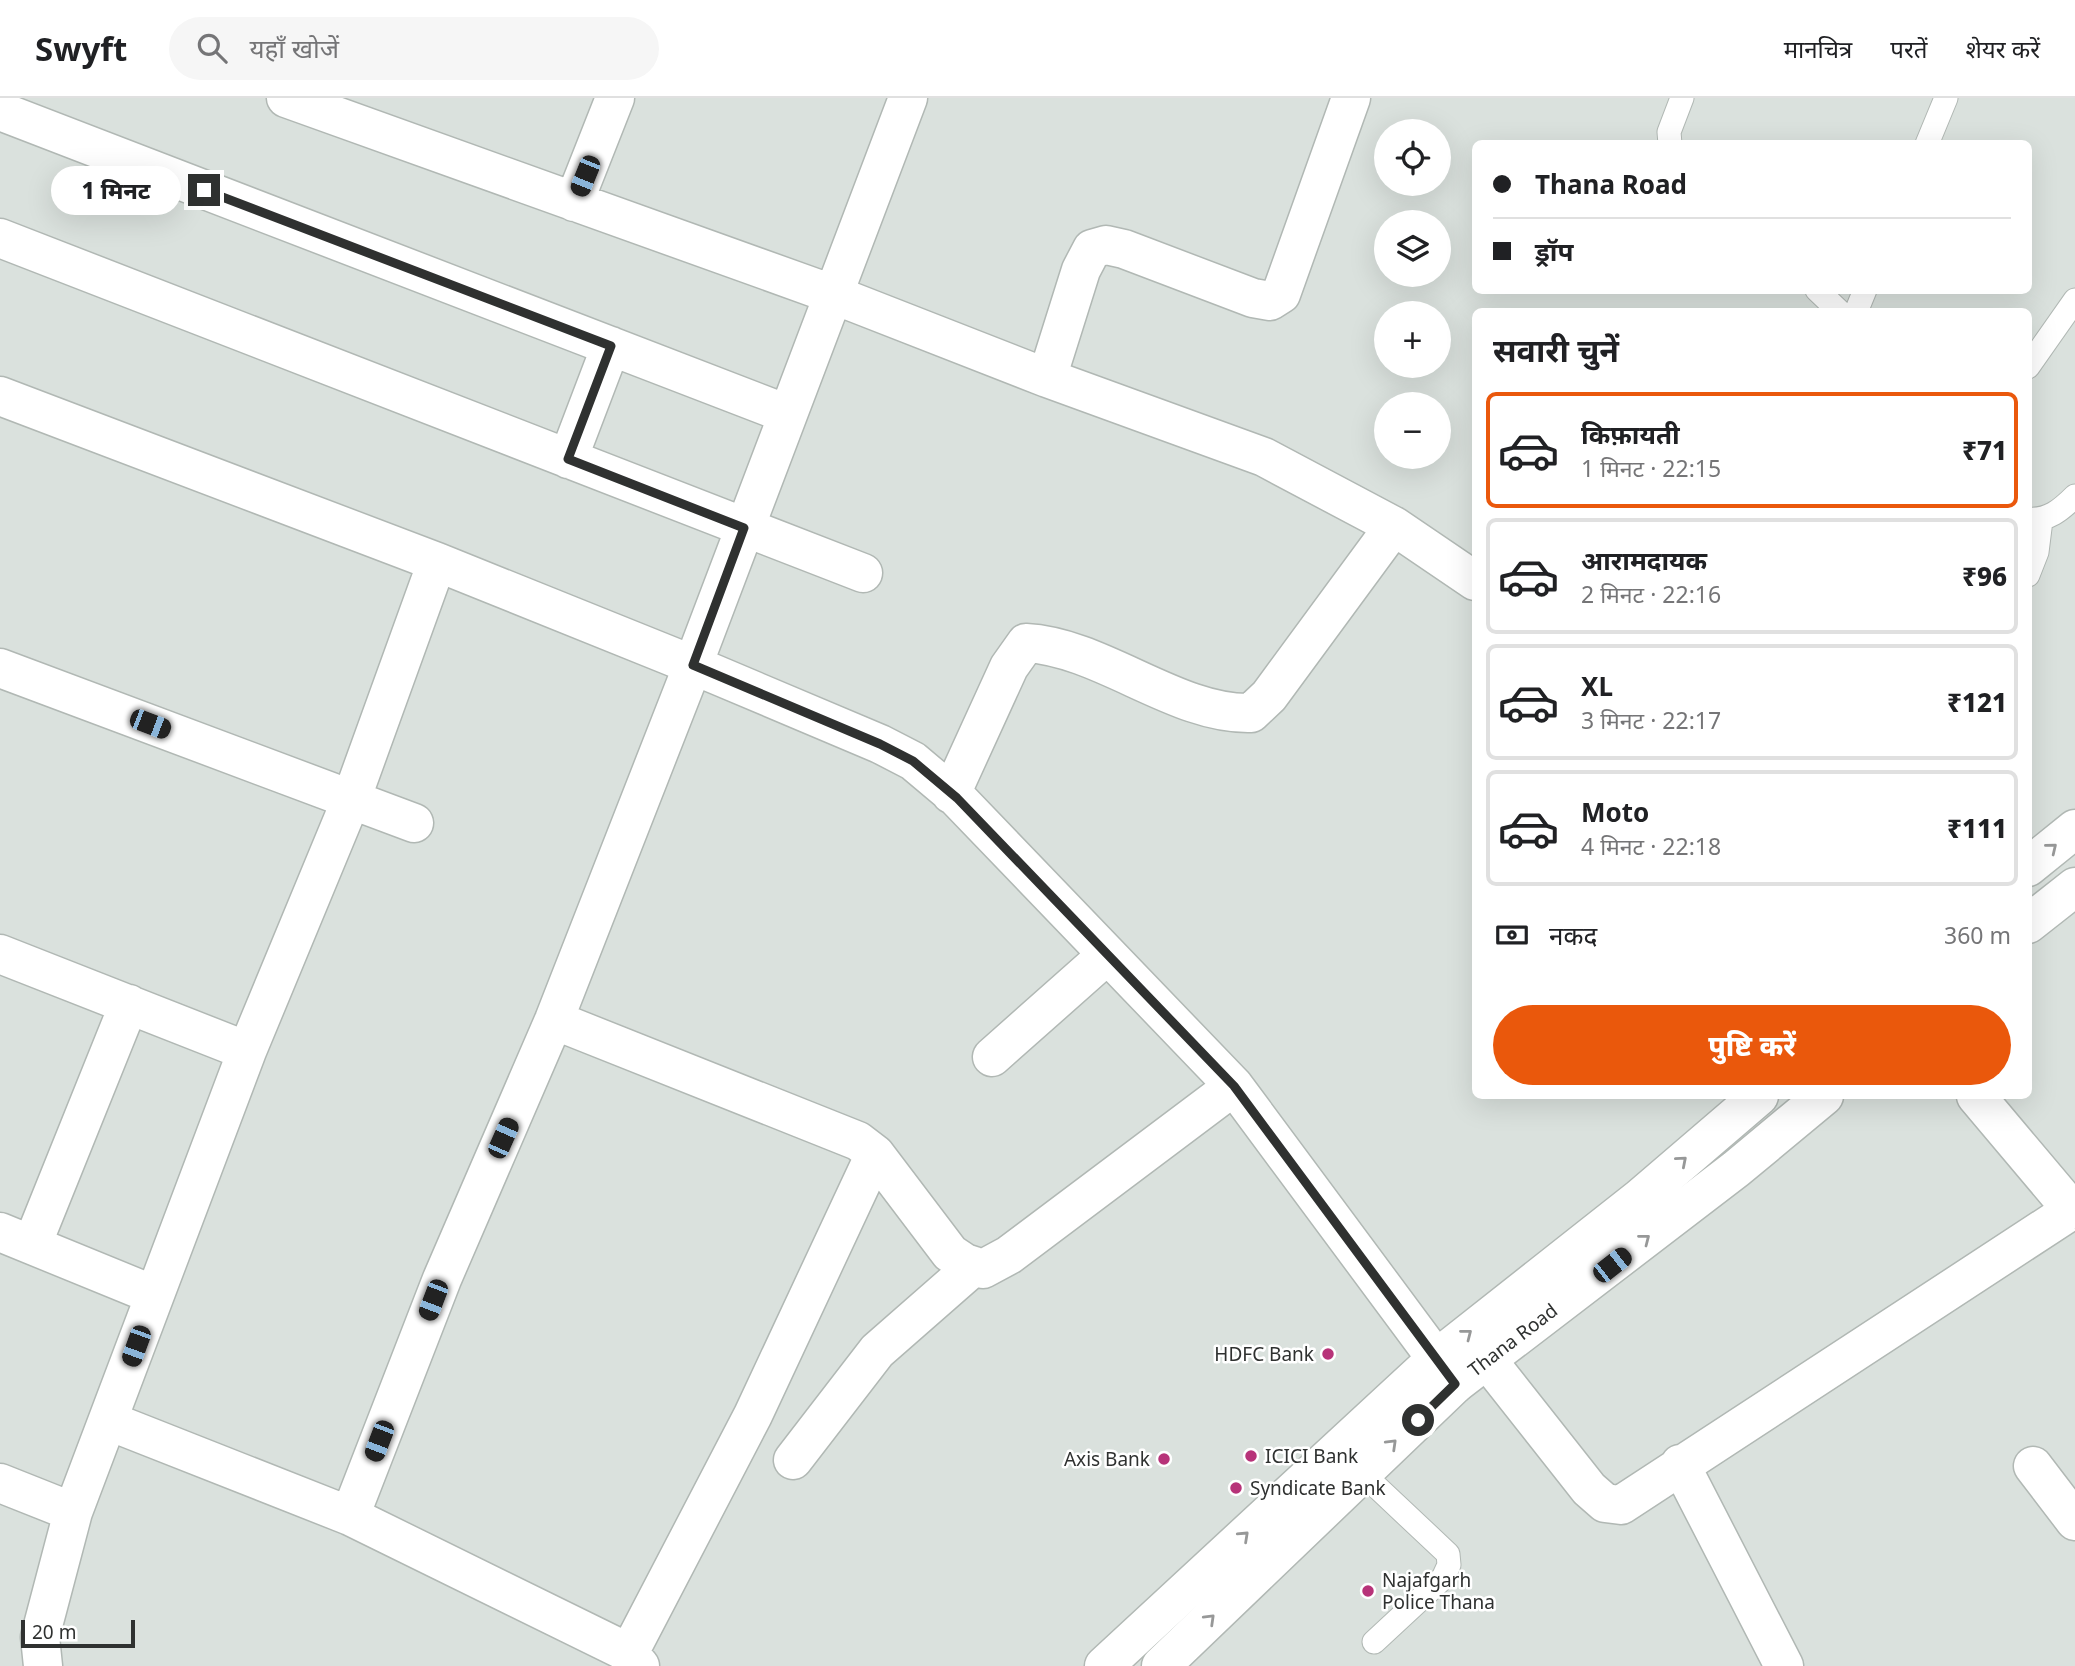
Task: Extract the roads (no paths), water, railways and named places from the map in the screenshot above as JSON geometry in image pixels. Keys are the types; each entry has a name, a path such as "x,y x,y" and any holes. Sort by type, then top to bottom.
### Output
{"street":[{"path":"286,98 342,108 574,202 832,294 1047,378 1264,457 1394,526 1472,579"},
{"path":"574,202 615,98"},
{"path":"350,1516 442,1279 554,1020 693,665 908,98"},
{"path":"1047,378 1081,270 1092,249 1106,245 1124,249 1253,298 1270,301 1281,294 1350,98"},
{"path":"0,111 787,414"},
{"path":"0,239 863,573"},
{"path":"568,459 611,346"},
{"path":"0,396 437,562 693,665 880,744 913,761 951,794 1234,1086 1446,1372"},
{"path":"951,794 1009,667 1026,643 1063,650 1214,709 1251,713 1269,696 1394,526"},
{"path":"43,1666 40,1637 73,1512 247,1051 351,800 437,562"},
{"path":"0,668 414,823"},
{"path":"2032,864 2075,829"},
{"path":"2032,921 2075,887"},
{"path":"0,954 247,1051"},
{"path":"992,1057 1107,955"},
{"path":"129,1004 16,1238 154,1295"},
{"path":"554,1020 839,1132 875,1154 950,1253 983,1269 1009,1255 1234,1086"},
{"path":"1104,1666 1446,1372 1640,1198 1756,1099"},
{"name":"Thana Road","path":"1161,1666 1362,1473 1446,1372 1488,1361 1736,1169 1820,1099"},
{"path":"1488,1361 1589,1489 1605,1503 1620,1505 1630,1500 1680,1464 2073,1209 1979,1099"},
{"path":"109,1421 350,1516 634,1660 875,1154"},
{"path":"793,1460 877,1351 974,1266"},
{"path":"1680,1464 1784,1666"},
{"path":"2033,1466 2075,1521"},
{"path":"0,1483 73,1512"}],"lane":[{"path":"1670,140 1669,132 1682,98"},
{"path":"1929,140 1946,98"},
{"path":"1821,294 1836,308"},
{"path":"2032,361 2075,300"},
{"path":"2032,565 2037,552 2035,520 2062,510 2075,496"},
{"path":"1362,1473 1448,1554 1449,1565 1443,1578 1374,1642"}],"place":[{"name":"HDFC Bank","path":"1328,1354"},
{"name":"ICICI Bank","path":"1251,1456"},
{"name":"Axis Bank","path":"1164,1459"},
{"name":"Syndicate Bank","path":"1236,1488"},
{"name":"Najafgarh Police Thana","path":"1368,1591"}]}
